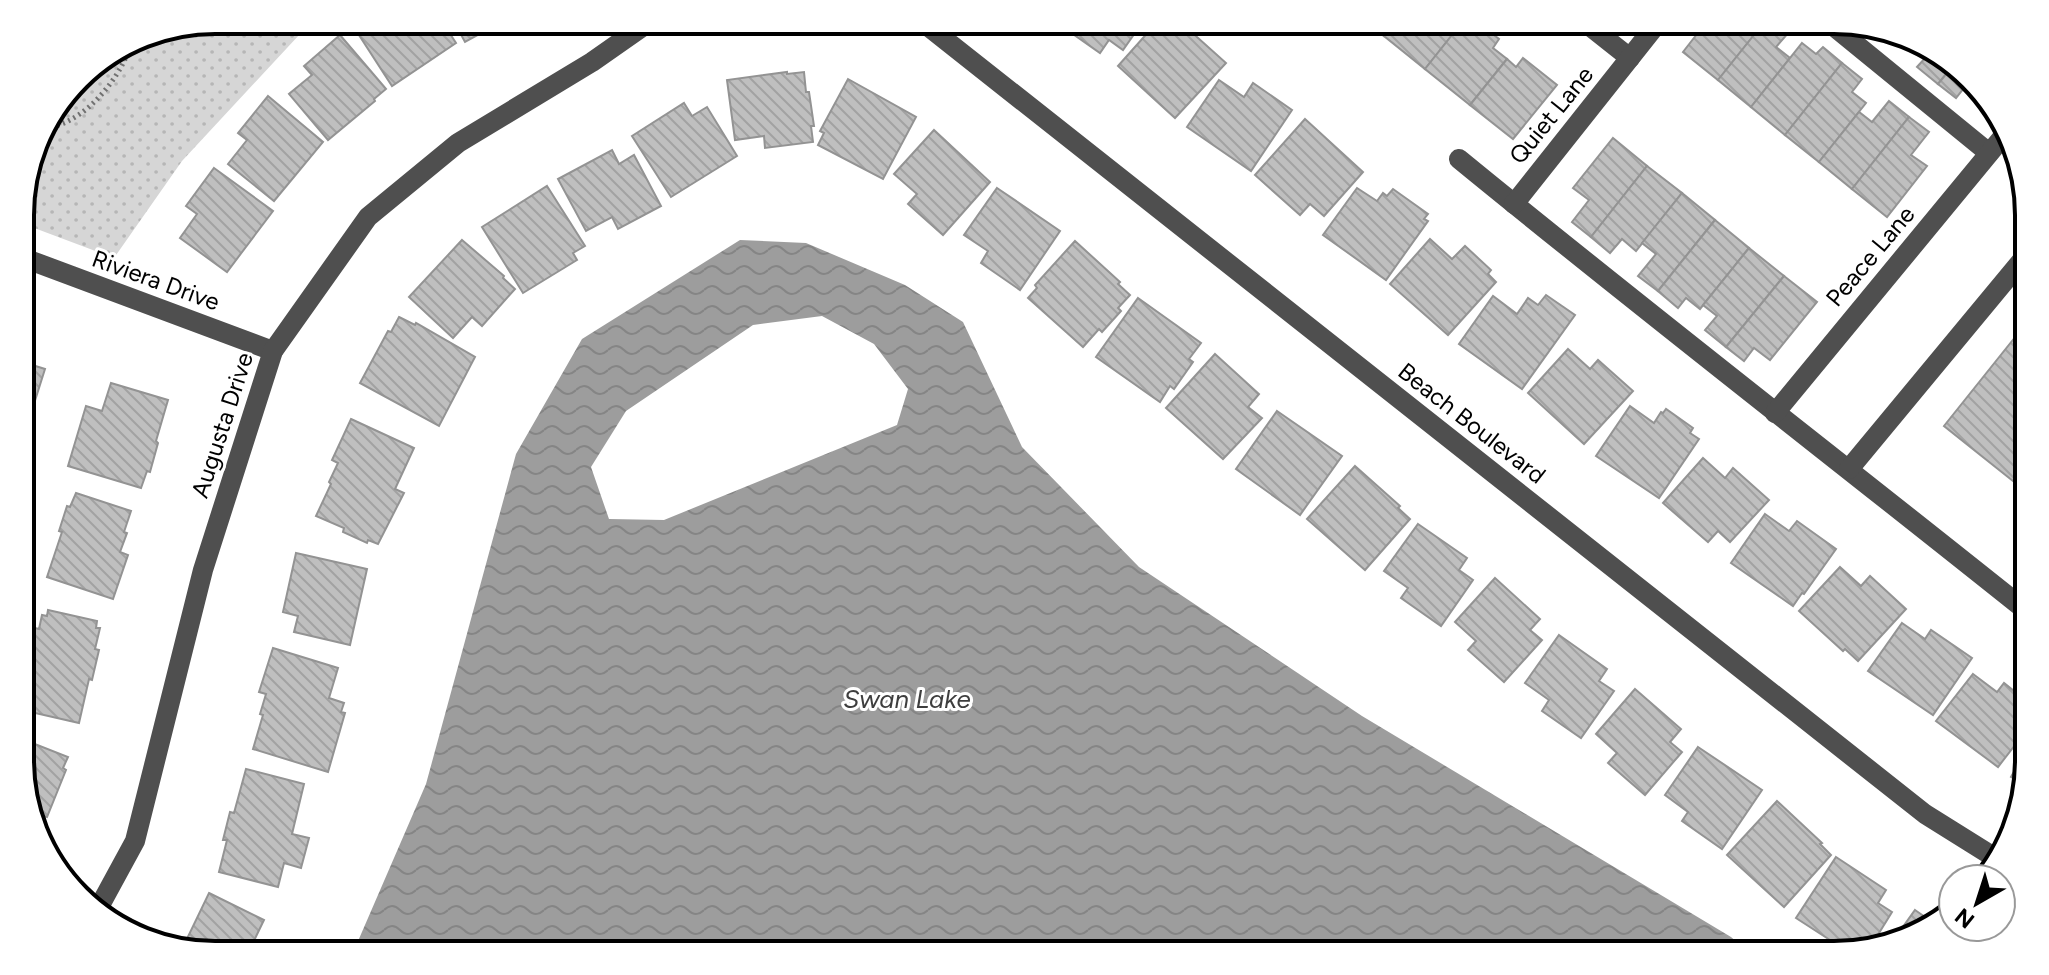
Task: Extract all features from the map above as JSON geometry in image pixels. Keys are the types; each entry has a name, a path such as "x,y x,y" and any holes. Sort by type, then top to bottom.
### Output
{"street":[{"name":"Augusta Drive","path":"102,901 135,841 203,570 273,351 368,217 458,143 592,62 632,34"},
{"name":"Beach Boulevard","path":"938,34 1913,804 1989,854"},
{"path":"1600,34 1630,58"},
{"name":"Quiet Lane","path":"1514,204 1649,34"},
{"path":"1843,34 1989,153"},
{"name":"Peace Lane","path":"1775,413 1999,141"},
{"path":"1459,159 2015,602"},
{"name":"Riviera Drive","path":"34,262 273,351"},
{"path":"1849,469 2015,269"}],"path":[{"path":"58,124 88,108 110,84 128,57"}],"shaded area":[{"path":"204,34 300,34 182,161 114,258 34,228 40,168 58,125 79,96 105,71 125,58 168,40"}],"water":[{"name":"Swan Lake","path":"740,240 806,243 905,285 963,322 1022,447 1139,567 1362,716 1736,941 358,941 426,784 516,454 582,339","holes":["822,316 874,344 908,389 897,425 664,520 609,519 591,467 626,411 753,325"]}],"building":[{"path":"450,34 456,43 392,86 359,35"},
{"path":"461,34 480,34 465,42"},
{"path":"1073,34 1134,34 1123,50 1109,40 1100,53"},
{"path":"1147,34 1194,34 1226,63 1175,118 1118,66"},
{"path":"1386,34 1453,34 1425,69 1384,36"},
{"path":"1453,34 1493,34 1499,39 1493,48 1507,59 1470,105 1425,69"},
{"path":"1697,34 1755,34 1718,80 1683,52"},
{"path":"1755,34 1787,34 1776,47 1790,58 1751,107 1718,80"},
{"path":"340,35 386,89 328,140 289,94 312,75 304,66"},
{"path":"1802,43 1816,54 1823,47 1842,63 1785,135 1751,107"},
{"path":"1523,58 1557,85 1513,139 1470,105 1507,59 1516,67"},
{"path":"1925,58 1947,73 1938,84 1917,67"},
{"path":"1842,63 1862,79 1852,92 1866,103 1819,162 1785,135"},
{"path":"804,72 814,126 811,126 813,142 765,148 764,136 735,140 727,80"},
{"path":"1947,73 1963,89 1956,98 1938,84"},
{"path":"848,79 916,117 883,179 818,145 824,133 820,131"},
{"path":"1219,80 1244,97 1253,83 1292,110 1251,171 1187,127"},
{"path":"268,96 323,142 274,201 228,164 247,140 238,133"},
{"path":"1889,101 1909,117 1852,189 1819,162 1859,112 1872,122"},
{"path":"684,103 692,116 707,107 737,156 671,197 632,136"},
{"path":"1909,117 1929,132 1911,155 1927,166 1887,217 1852,189"},
{"path":"1305,119 1363,172 1324,216 1310,204 1300,215 1255,175"},
{"path":"934,130 990,182 943,235 908,204 917,194 894,174"},
{"path":"1613,138 1647,166 1591,237 1572,222 1589,200 1573,188"},
{"path":"612,150 619,164 634,155 661,206 618,229 612,217 586,231 558,179"},
{"path":"1647,166 1682,193 1636,251 1622,239 1610,253 1591,237"},
{"path":"214,168 273,211 227,272 180,238 197,214 186,206"},
{"path":"547,186 585,246 573,253 577,260 523,293 482,227"},
{"path":"997,188 1060,231 1020,290 981,263 988,251 964,235"},
{"path":"1357,188 1377,201 1383,193 1387,196 1393,189 1428,214 1424,219 1428,221 1386,280 1323,235"},
{"path":"1682,193 1715,220 1658,291 1638,276 1656,254 1642,243"},
{"path":"1715,220 1749,248 1700,309 1686,298 1678,308 1658,291"},
{"path":"1430,239 1452,259 1465,246 1491,270 1488,274 1496,282 1448,335 1390,284"},
{"path":"462,240 515,289 482,326 472,317 453,338 409,297"},
{"path":"1075,241 1130,295 1118,308 1121,311 1083,347 1028,298 1037,288 1035,285"},
{"path":"1749,248 1784,276 1726,347 1705,330 1717,316 1703,305"},
{"path":"1784,276 1817,302 1770,360 1754,348 1744,361 1726,347"},
{"path":"1546,295 1575,315 1522,389 1459,344 1493,296 1517,314 1528,298 1538,305"},
{"path":"1138,298 1201,343 1189,359 1193,362 1174,389 1170,386 1160,402 1096,357"},
{"path":"399,317 416,323 475,357 439,426 360,383"},
{"path":"2015,337 2015,483 1944,426"},
{"path":"1568,349 1590,369 1598,360 1633,391 1584,444 1528,393"},
{"path":"1215,354 1259,394 1248,407 1262,418 1223,459 1166,408"},
{"path":"34,366 45,369 34,404"},
{"path":"111,383 168,400 150,472 147,471 141,488 68,466 86,406 102,411"},
{"path":"1630,406 1654,423 1666,409 1693,428 1690,433 1699,439 1659,498 1596,456"},
{"path":"1277,411 1342,456 1300,515 1236,469"},
{"path":"351,419 414,448 395,489 404,493 378,544 368,540 367,543 343,532 344,528 316,516 338,463 332,460"},
{"path":"1703,458 1725,478 1733,468 1769,500 1730,542 1718,531 1708,542 1663,503"},
{"path":"1355,466 1400,506 1398,508 1410,519 1365,570 1307,519"},
{"path":"76,493 131,511 120,552 128,555 113,599 47,577 67,506 70,507"},
{"path":"1765,514 1789,531 1797,521 1836,549 1793,606 1731,563"},
{"path":"1418,524 1467,558 1459,570 1473,580 1441,626 1401,598 1408,588 1384,571"},
{"path":"296,553 367,569 350,645 294,632 298,616 283,612"},
{"path":"1840,567 1861,586 1870,576 1906,609 1858,661 1799,611"},
{"path":"1495,578 1540,619 1530,630 1542,640 1504,682 1468,650 1476,641 1455,622"},
{"path":"48,610 97,621 96,628 100,628 95,649 99,650 79,723 34,713 34,628 39,629 42,615 47,616"},
{"path":"1902,623 1925,639 1931,630 1972,658 1933,715 1868,671"},
{"path":"1559,635 1607,669 1599,681 1614,691 1581,738 1542,711 1549,700 1525,683"},
{"path":"273,648 338,668 329,698 344,703 341,712 345,713 328,772 253,749 266,694 259,692"},
{"path":"1973,674 1997,692 2004,683 2015,692 2015,745 1998,767 1936,721"},
{"path":"1635,689 1681,729 1670,742 1682,752 1645,795 1608,763 1617,753 1596,734"},
{"path":"34,744 68,757 63,768 66,770 47,817 44,816 36,783"},
{"path":"1698,747 1762,790 1722,849 1682,821 1688,812 1665,795"},
{"path":"246,769 304,784 292,834 309,838 301,868 284,863 278,887 219,872 230,812 234,813"},
{"path":"1777,801 1831,855 1784,907 1727,855"},
{"path":"1836,857 1886,890 1878,903 1892,912 1878,935 1845,941 1831,941 1796,918"},
{"path":"209,893 264,920 254,941 187,939"},
{"path":"1915,910 1924,916 1914,922 1903,926"}]}
